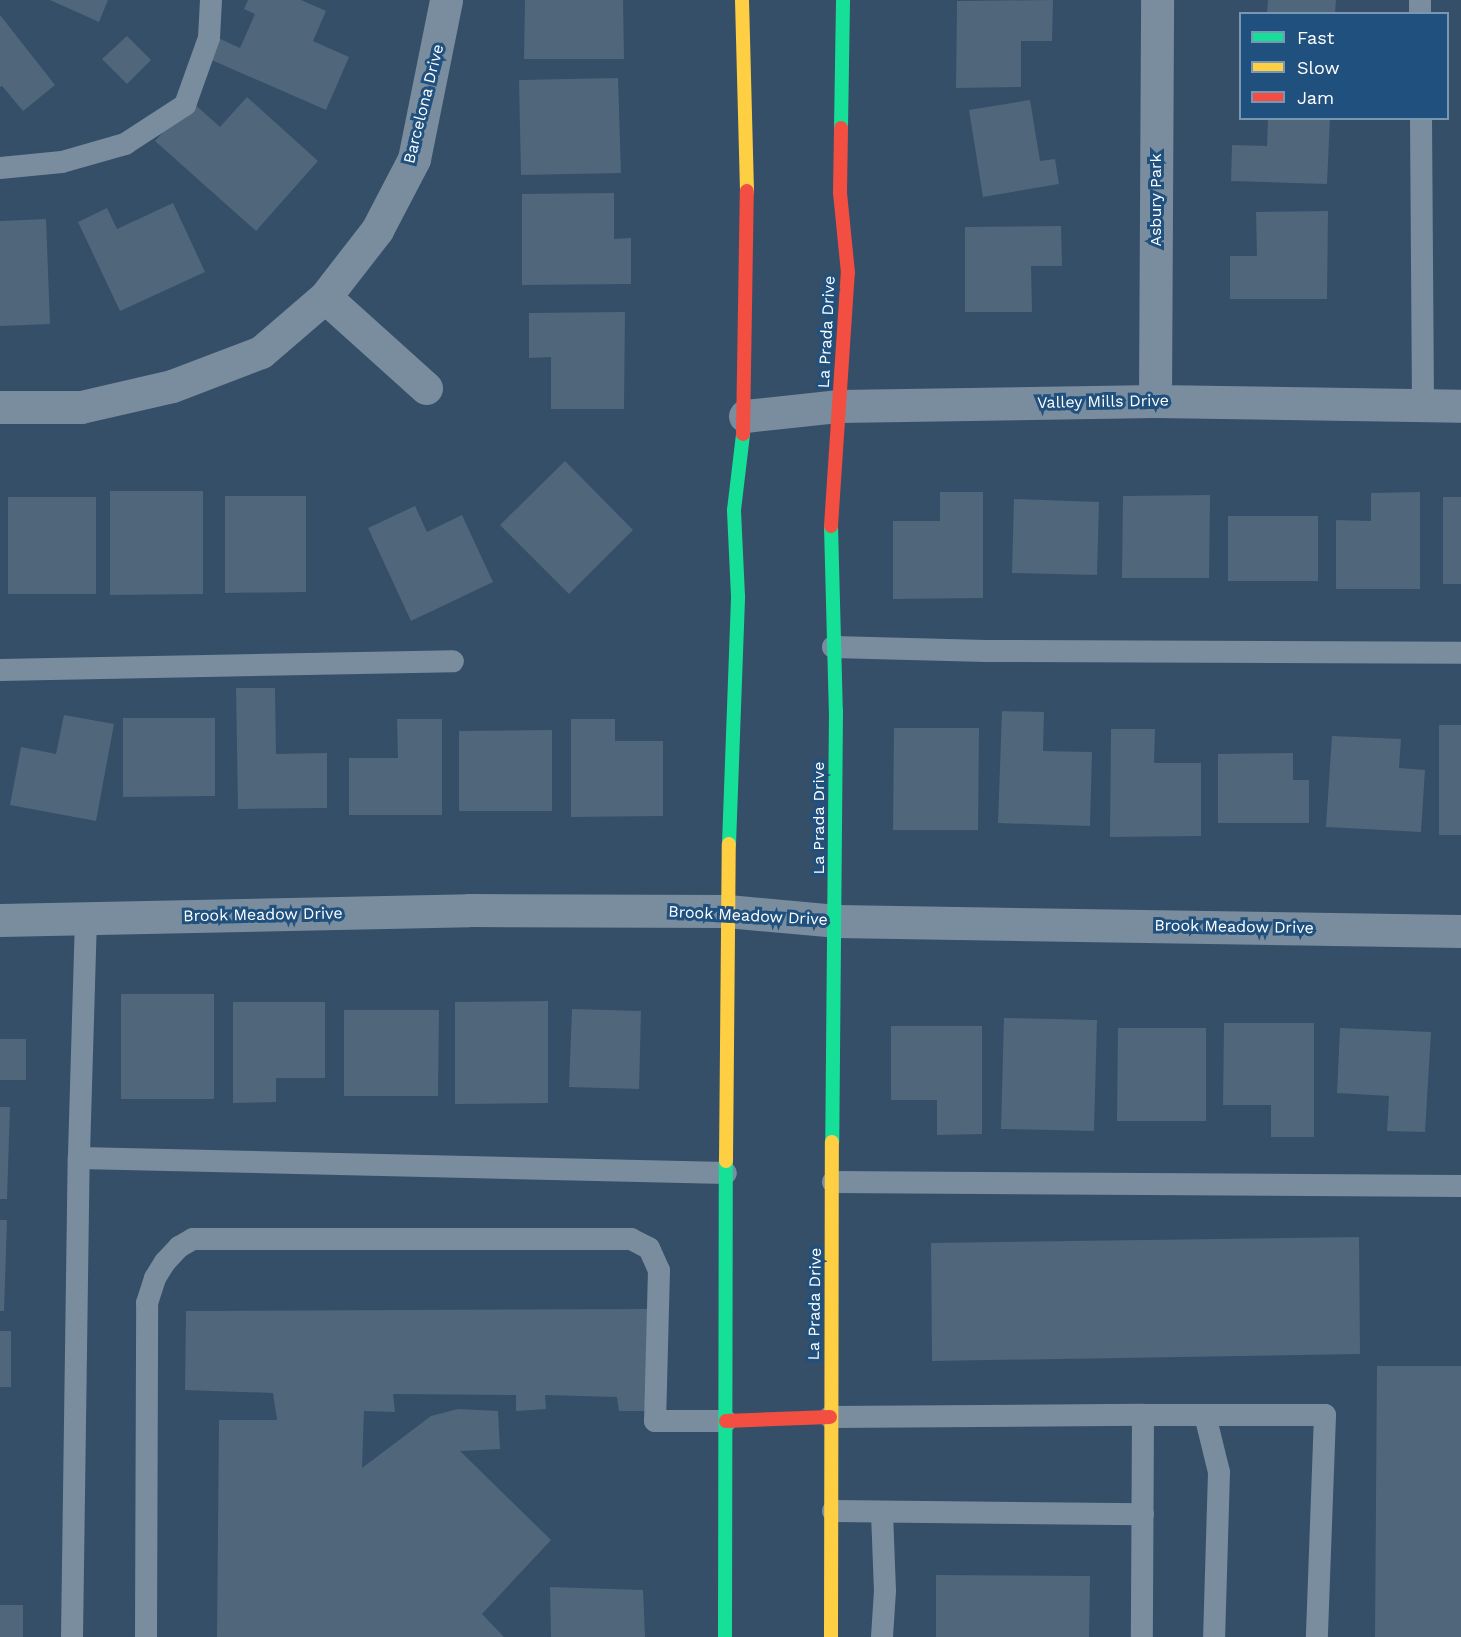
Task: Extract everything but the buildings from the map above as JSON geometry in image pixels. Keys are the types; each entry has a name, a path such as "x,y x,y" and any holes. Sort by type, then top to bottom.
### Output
{"main road":[{"path":"725,1637 727,911 738,596 734,510 745,416 748,216 742,0"},
{"name":"La Prada Drive","path":"831,1637 833,1511 830,1417 836,711 830,534 848,273 840,193 843,0"},
{"path":"726,1421 830,1417"}],"street":[{"name":"Barcelona Drive","path":"0,407 81,407 172,386 261,352 325,297 377,230 414,159 447,0"},
{"name":"Asbury Park","path":"1155,401 1157,0"},
{"path":"325,297 426,388"},
{"name":"Valley Mills Drive","path":"745,416 839,406 1155,401 1461,406"},
{"name":"Brook Meadow Drive","path":"0,920 469,910 727,911 836,921 1461,931"}],"lane":[{"path":"0,168 62,162 125,144 184,105 209,38 211,0"},
{"path":"1421,120 1423,406"},
{"path":"833,647 986,651 1461,653"},
{"path":"0,670 453,661"},
{"path":"72,1637 79,1158 86,918"},
{"path":"79,1158 726,1173"},
{"path":"833,1182 1461,1186"},
{"path":"146,1637 147,1303 155,1278 165,1262 179,1247 193,1239 631,1239 649,1248 659,1270 655,1421 726,1421"},
{"path":"830,1417 1325,1414 1317,1637"},
{"path":"1142,1637 1143,1415"},
{"path":"1204,1415 1219,1472 1214,1637"},
{"path":"833,1511 1143,1514"},
{"path":"882,1512 885,1591 882,1637"}],"traffic: fast":[{"path":"841,128 843,0"},
{"path":"729,844 738,596 734,510 743,434"},
{"path":"831,526 836,711 832,1142"},
{"path":"725,1637 726,1161"}],"traffic: slow":[{"path":"742,0 747,191"},
{"path":"726,1161 729,844"},
{"path":"831,1637 832,1142"}],"traffic: jam":[{"path":"831,526 848,273 840,193 841,128"},
{"path":"743,434 747,191"},
{"path":"726,1421 830,1417"}]}
